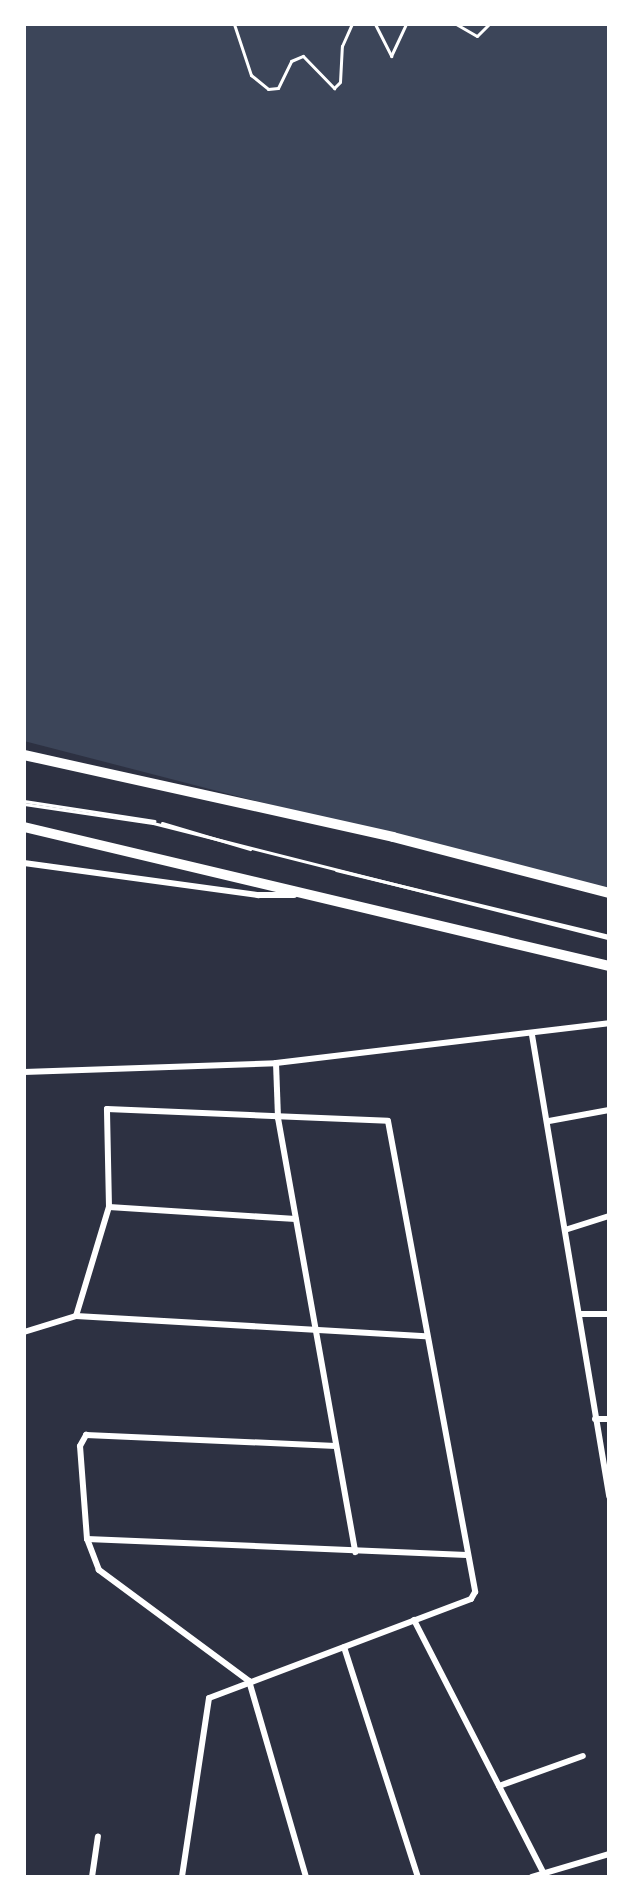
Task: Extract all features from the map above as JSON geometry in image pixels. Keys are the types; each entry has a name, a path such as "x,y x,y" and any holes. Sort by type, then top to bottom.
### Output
{"highway":[{"path":"24,755 393,837 609,893"},
{"path":"24,827 609,966"}],"street":[{"path":"24,863 259,895 310,894"},
{"path":"24,1072 276,1063 532,1035 609,1023"},
{"path":"532,1035 568,1229 609,1497"},
{"path":"276,1063 278,1118 355,1552"},
{"path":"76,1316 109,1207 104,1114 107,1109 388,1121 425,1336 475,1592 471,1599 214,1693 206,1705 182,1877"},
{"path":"549,1121 609,1110"},
{"path":"109,1207 296,1219"},
{"path":"568,1229 609,1216"},
{"path":"580,1314 609,1314"},
{"path":"24,1332 76,1316 425,1336"},
{"path":"595,1419 609,1419"},
{"path":"306,1877 249,1681 99,1570 87,1539 81,1439 86,1435 336,1446"},
{"path":"87,1539 467,1555"},
{"path":"414,1620 544,1874"},
{"path":"344,1647 418,1877"},
{"path":"499,1786 583,1756"},
{"path":"92,1877 98,1836"},
{"path":"532,1877 609,1854"}],"path":[{"path":"234,24 251,75 268,89 278,88 291,61 303,56 334,88 340,82 342,46 352,24"},
{"path":"375,24 391,56 406,24"},
{"path":"456,24 477,36 489,24"},
{"path":"24,802 152,821 609,937"}],"shaded area":[{"path":"24,24 609,24 609,892 24,741"}]}
